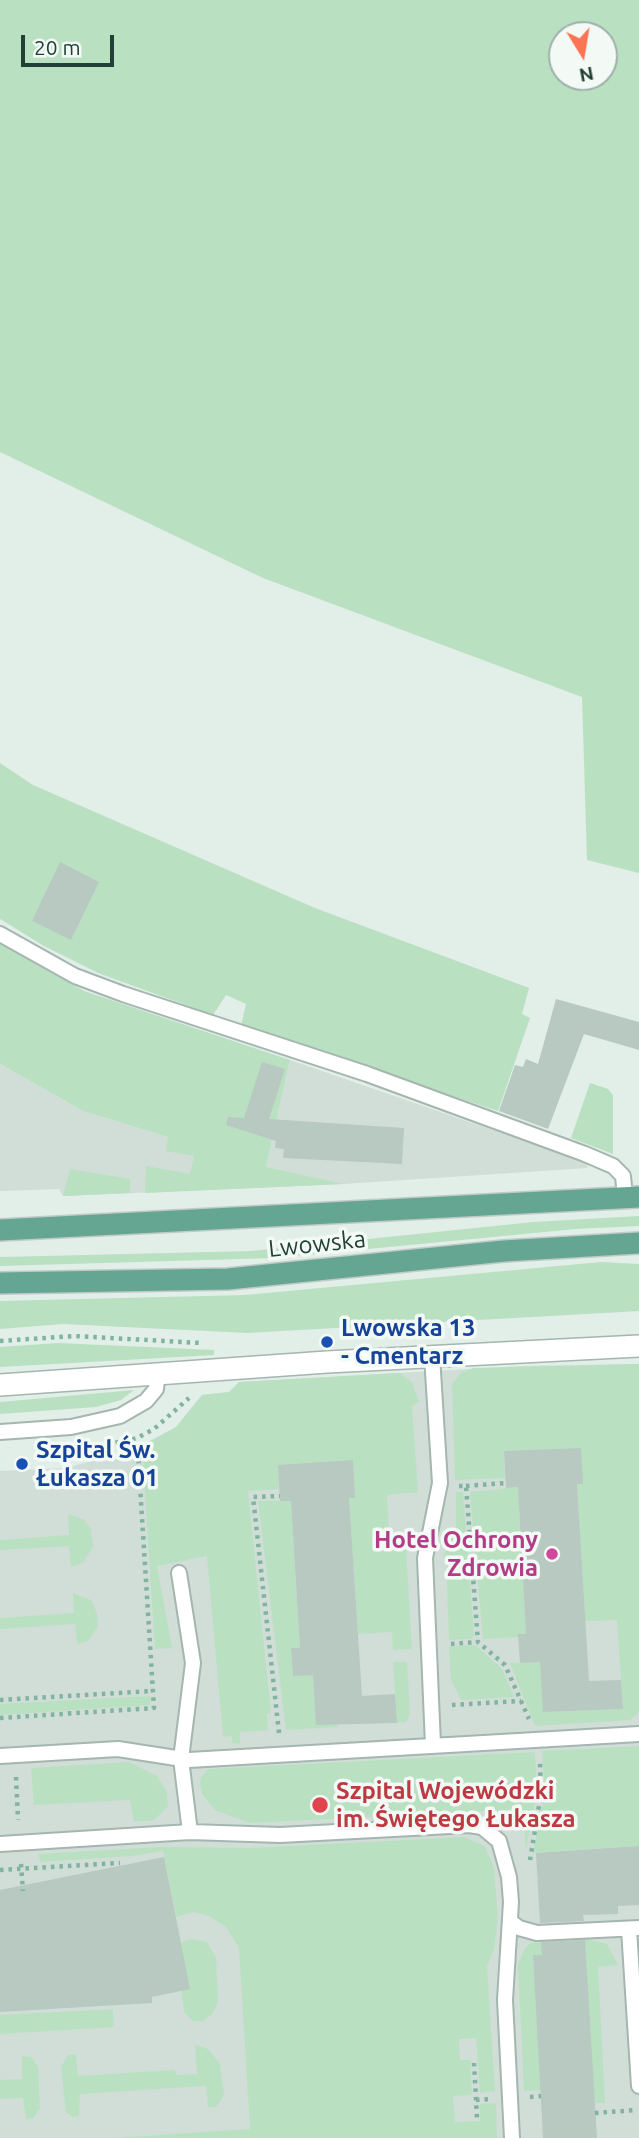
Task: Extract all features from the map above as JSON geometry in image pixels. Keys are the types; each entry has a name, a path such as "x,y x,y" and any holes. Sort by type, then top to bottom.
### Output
{"main road":[{"name":"Lwowska","path":"0,1230 632,1197"},
{"name":"Lwowska","path":"0,1283 228,1279 504,1251 639,1243"}],"street":[{"path":"0,1385 158,1372 639,1346"}],"lane":[{"path":"0,934 75,976 122,994 367,1074 585,1154 612,1166 623,1176 632,1197"},
{"path":"432,1356 439,1487 425,1558 433,1745"},
{"path":"0,1433 71,1427 120,1416 146,1401 156,1389 158,1372"},
{"path":"180,1573 193,1662 181,1759 190,1832"},
{"path":"7,1756 118,1749 181,1759 639,1734"},
{"path":"0,1843 190,1832 280,1835 469,1825 482,1827 499,1841 504,1852 511,1902 505,2000 512,2138"},
{"path":"510,1921 537,1933 634,1929 639,2085"}],"path":[{"path":"0,1718 154,1708 137,1438"},
{"path":"439,1487 506,1483"},
{"path":"466,1486 478,1642 505,1665 533,1730 538,1730 541,1794 529,1852 530,1864"},
{"path":"280,1496 253,1497 280,1738"},
{"path":"0,1700 153,1691"},
{"path":"12,1717 7,1756 20,1842 23,1891"},
{"path":"0,1870 120,1863"},
{"path":"474,2063 477,2118"},
{"path":"595,2113 639,2110"}],"shaded area":[{"path":"290,1060 588,1163 587,1168 344,1184 63,1196 59,1189 0,1191 0,1064 83,1111 266,1167"},
{"name":"Szpital Wojewódzki im. Świętego Łukasza","path":"639,1364 639,2138 0,2138 0,1471 66,1468 134,1449 176,1427 202,1395 229,1392 239,1382 523,1366"}],"green space":[{"path":"0,0 639,0 639,873 587,860 582,697 263,578 0,452"},
{"path":"0,763 33,785 315,908 529,988 522,1014 530,1018 498,1111 247,1029 241,1026 246,1004 226,995 213,1015 98,973 44,946 0,919"},
{"path":"0,943 84,991 290,1060 266,1167 344,1184 145,1193 146,1166 190,1174 194,1156 166,1151 168,1137 83,1111 0,1064"},
{"path":"590,1083 608,1089 613,1095 613,1154 571,1138"},
{"path":"70,1169 130,1179 130,1193 63,1196"},
{"path":"639,1216 639,1226 576,1229 275,1258 0,1266 0,1257 252,1251 533,1222"},
{"path":"601,1262 639,1264 639,1311 247,1333 63,1324 0,1329 0,1301 245,1295"},
{"path":"58,1343 214,1350 214,1355 0,1367 0,1347"},
{"path":"639,1364 639,1712 630,1720 535,1726 510,1663 540,1662 543,1712 623,1709 617,1620 585,1621 577,1484 582,1484 504,1452 505,1478 455,1480 452,1384 461,1373 473,1368"},
{"path":"399,1373 412,1382 419,1402 412,1406 418,1492 387,1495 389,1534 405,1533 412,1649 393,1650 392,1632 358,1634 349,1498 354,1498 278,1465 279,1489 248,1491 271,1713 267,1714 268,1730 240,1732 240,1744 232,1743 232,1736 223,1737 207,1556 157,1566 172,1648 155,1649 142,1446 176,1427 202,1395 229,1392 239,1382"},
{"path":"134,1390 121,1400 96,1407 0,1414 0,1402"},
{"path":"518,1487 526,1634 483,1639 470,1492"},
{"path":"456,1492 463,1492 474,1635 471,1639 449,1640 446,1558 443,1557 456,1527"},
{"path":"258,1501 291,1501 300,1649 291,1649 293,1676 313,1674 339,1727 286,1730"},
{"path":"68,1514 83,1519 91,1529 93,1546 83,1563 71,1567 69,1546 0,1550 0,1540 69,1535"},
{"path":"73,1593 91,1600 97,1613 98,1626 88,1641 77,1644 75,1624 0,1629 0,1618 74,1613"},
{"path":"475,1645 502,1669 514,1697 461,1700 451,1680 449,1647"},
{"path":"393,1662 407,1662 410,1714 406,1722 397,1723"},
{"path":"150,1696 150,1705 0,1715 0,1704"},
{"path":"639,1746 639,1846 533,1853 545,1793 542,1751"},
{"path":"535,1752 537,1792 526,1849 522,1809 250,1823 215,1810 202,1794 200,1784 201,1777 209,1769"},
{"path":"129,1762 157,1776 167,1792 168,1806 154,1820 134,1822 130,1800 34,1805 31,1768"},
{"path":"464,1837 485,1846 494,1868 498,1919 494,1949 487,1967 495,2091 480,2093 476,2038 459,2039 460,2060 470,2060 472,2095 453,2096 455,2122 480,2121 480,2104 496,2103 497,2138 116,2138 250,2129 239,1948 226,1927 209,1916 193,1912 176,1917 163,1851 132,1856 41,1862 38,1854 160,1847 253,1848"},
{"path":"190,1939 207,1942 216,1958 218,2002 212,2014 203,2021 193,2021 184,2012 177,1954 178,1944"},
{"path":"587,1939 607,1944 618,1965 598,1967 605,2103 595,2103 570,1954 570,1940"},
{"path":"555,1941 556,1954 533,1956 541,2090 524,2091 518,1965 525,1948 531,1943"},
{"path":"113,2009 114,2027 0,2034 0,2015"},
{"path":"195,2045 208,2049 220,2064 224,2095 216,2107 208,2107 206,2086 80,2094 79,2116 73,2117 66,2112 61,2067 68,2055 76,2054 78,2076 175,2070 176,2075 197,2074"},
{"path":"22,2056 31,2057 38,2067 40,2108 33,2118 26,2120 23,2098 0,2099 0,2080 22,2079"}],"building":[{"path":"60,862 99,882 71,940 32,921"},
{"path":"556,999 639,1022 639,1050 584,1034 548,1129 499,1111 515,1065 523,1067 526,1059 538,1064"},
{"path":"262,1062 285,1069 269,1119 404,1128 402,1164 283,1158 284,1149 275,1148 276,1141 226,1125 228,1117 244,1118"},
{"name":"Hotel Ochrony Zdrowia","path":"581,1448 583,1484 577,1484 589,1681 621,1680 623,1709 543,1712 540,1662 520,1663 518,1634 526,1634 518,1487 506,1488 504,1451"},
{"name":"Hotel Ochrony Zdrowia","path":"353,1460 355,1498 349,1498 362,1696 395,1694 397,1723 316,1725 313,1675 293,1676 291,1648 300,1648 291,1501 280,1501 278,1465"},
{"path":"639,1846 639,1905 618,1906 618,1914 583,1915 584,1921 540,1923 536,1853"},
{"path":"164,1857 190,1989 152,1997 152,2003 0,2012 0,1890"},
{"path":"585,1940 597,2138 543,2138 533,1955 542,1955 541,1942"}],"place":[{"name":"Lwowska 13 - Cmentarz","path":"327,1342"},
{"name":"Szpital Św. Łukasza 01","path":"22,1464"},
{"name":"Hotel Ochrony Zdrowia","path":"552,1554"},
{"name":"Szpital Wojewódzki im. Świętego Łukasza","path":"320,1805"}]}
